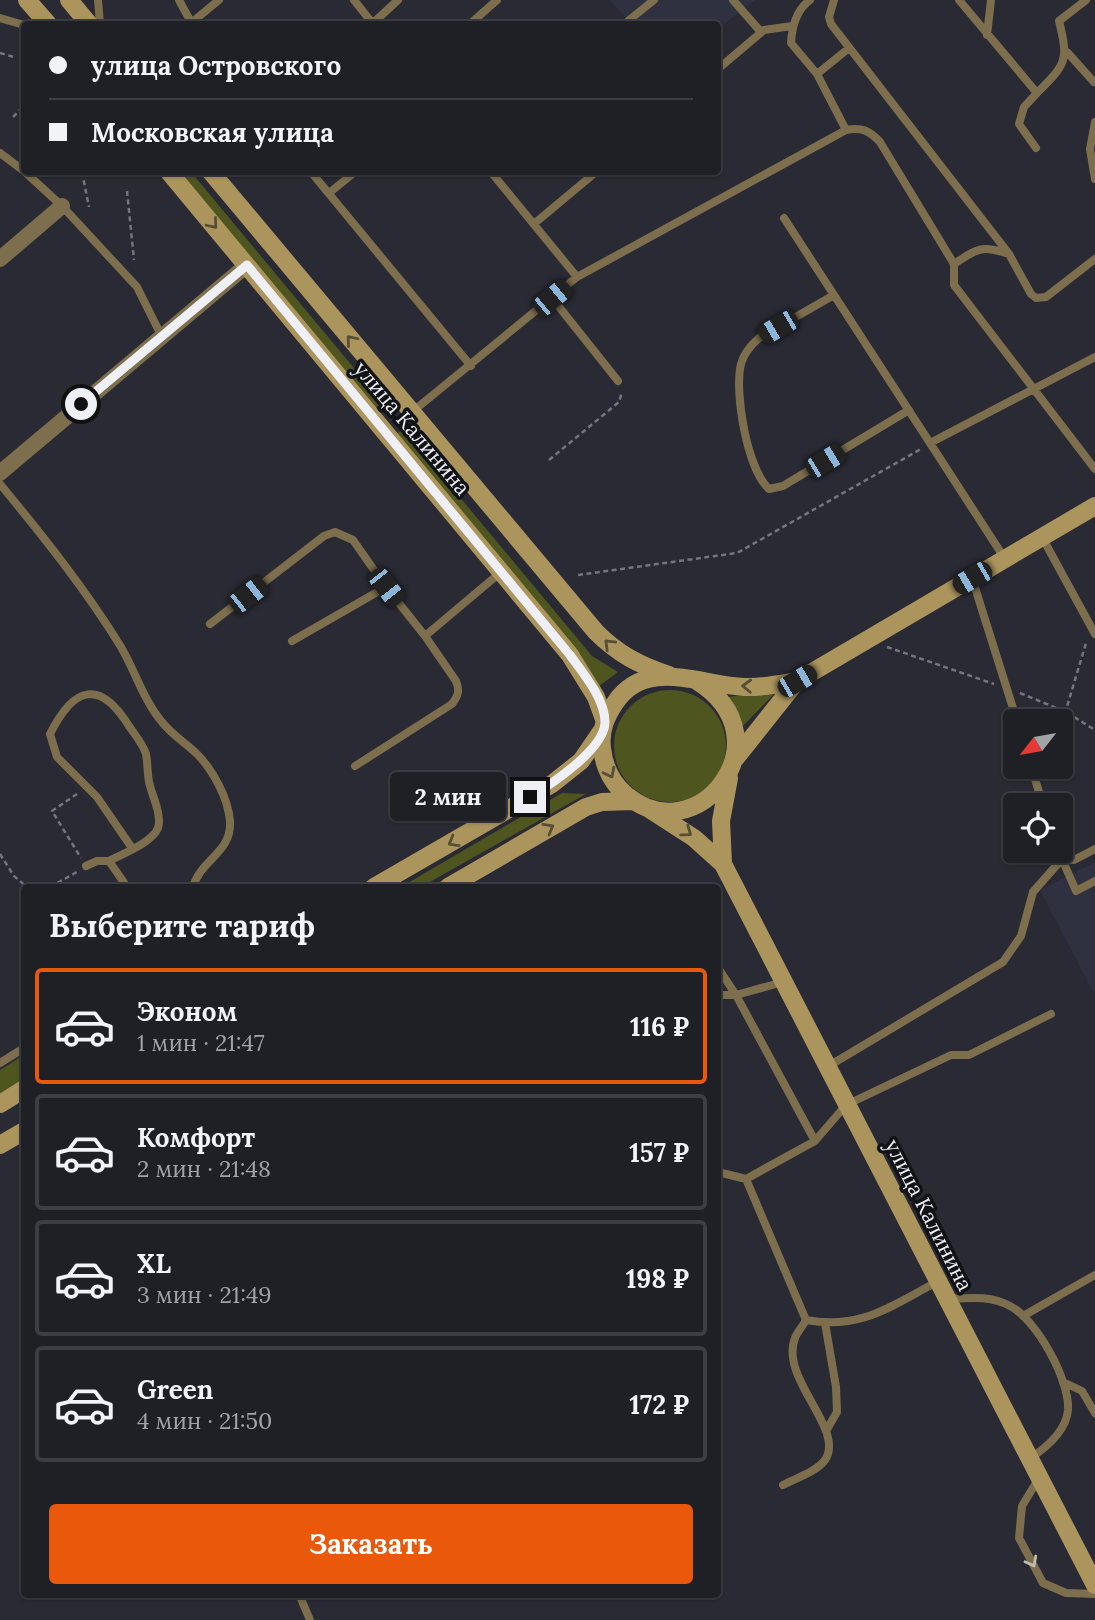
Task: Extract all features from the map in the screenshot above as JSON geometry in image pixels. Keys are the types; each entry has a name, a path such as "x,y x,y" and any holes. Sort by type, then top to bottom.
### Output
{"main road":[{"path":"27,0 45,21"},
{"path":"69,0 86,21"},
{"name":"улица Калинина","path":"172,175 576,663 596,696 604,725"},
{"name":"улица Калинина","path":"214,175 596,632 627,659 669,675"},
{"path":"386,433 411,412"},
{"path":"460,884 586,807 603,802 640,804 663,810 697,805 712,796 733,763 797,681 1095,506"},
{"path":"379,884 552,784 581,761 618,698 632,686 650,678 669,675 744,687 797,681"},
{"path":"697,681 710,690 730,713 736,736 733,763"},
{"path":"604,725 603,758 609,774 619,788 640,804"},
{"name":"улица Калинина","path":"723,864 721,821 733,763"},
{"name":"улица Калинина","path":"640,804 694,838 723,864 1095,1586"},
{"path":"0,1104 21,1091"},
{"path":"0,1145 21,1138"}],"street":[{"path":"0,259 62,206"},
{"path":"0,472 247,265"}],"lane":[{"path":"98,0 100,21"},
{"path":"179,0 190,21"},
{"path":"194,21 219,0"},
{"path":"354,0 370,21"},
{"path":"375,21 398,0"},
{"path":"473,21 497,0"},
{"path":"628,21 654,0"},
{"path":"733,0 761,32"},
{"path":"810,0 803,5 792,26 791,43 817,74 846,130"},
{"path":"834,0 829,21 1009,254 1031,294 1041,299 1095,259"},
{"path":"959,0 1037,93"},
{"path":"987,35 991,0"},
{"path":"1086,0 1059,21 1067,52 1094,82"},
{"path":"0,18 21,24"},
{"path":"721,66 761,32 792,26"},
{"path":"817,74 849,48"},
{"path":"1036,148 1019,124 1024,107 1060,68 1067,52"},
{"path":"1095,122 1090,149 1095,179"},
{"path":"411,412 471,366 577,277 846,130 858,127 872,133 880,142 954,264 951,278 954,285 1095,469"},
{"path":"0,153 21,168"},
{"path":"29,175 62,206 137,287 161,335"},
{"path":"314,175 471,366"},
{"path":"329,193 351,175"},
{"path":"494,175 577,277"},
{"path":"535,223 592,175"},
{"path":"784,218 1005,559"},
{"path":"954,264 984,247 1009,254"},
{"path":"834,295 759,338 751,344 741,363 747,443 752,466 763,484 769,489 783,486 909,410"},
{"path":"552,298 618,381"},
{"path":"930,443 1035,391 1095,357"},
{"path":"0,484 48,543 121,647 161,722 199,756 218,786 227,805 229,834 219,854 202,866 194,884"},
{"path":"210,624 324,536 335,532 353,540 425,636 459,689 452,704 355,766"},
{"path":"1042,537 1093,630"},
{"path":"425,636 501,572"},
{"path":"972,578 1013,709"},
{"path":"292,641 386,587"},
{"path":"86,866 109,861 132,848 158,829 159,819 145,752 120,710 100,694 80,698 59,717 50,734 57,757 88,787 132,848"},
{"path":"1073,860 1095,849"},
{"path":"109,861 125,884"},
{"path":"827,1067 1003,962 1021,936 1033,892 1058,863"},
{"path":"1064,863 1076,891 1095,881"},
{"path":"721,972 736,995 815,1141"},
{"path":"721,995 736,995 783,982"},
{"path":"721,1173 746,1179 815,1141 846,1105 951,1055 969,1055 1051,1014"},
{"path":"0,1063 21,1050"},
{"path":"746,1179 806,1320"},
{"path":"1023,1317 1095,1275"},
{"path":"806,1320 825,1324 859,1322 938,1282"},
{"path":"947,1300 986,1297 1011,1306 1034,1326 1063,1382 1068,1411 1060,1430 1046,1448 1029,1459"},
{"path":"783,1485 818,1467 826,1458 830,1446 826,1431 794,1370 795,1339 806,1320"},
{"path":"825,1324 836,1387 837,1412 826,1431"},
{"path":"1063,1382 1082,1391 1095,1413"},
{"path":"1039,1478 1021,1506 1019,1538 1043,1583 1066,1593 1095,1594"},
{"path":"301,1598 310,1620"}],"path":[{"path":"0,53 14,57"},
{"path":"13,117 21,109"},
{"path":"83,175 89,207"},
{"path":"127,191 134,260"},
{"path":"549,460 619,402 622,390 618,381"},
{"path":"578,575 737,552 930,443"},
{"path":"1067,709 1093,630"},
{"path":"867,640 1007,688 1059,709"},
{"path":"1073,716 1095,730"},
{"path":"55,884 86,866 52,811 88,787"},
{"path":"0,854 14,876 23,884"}],"shaded area":[{"path":"610,0 755,0 721,27 721,21 628,21"},
{"path":"1095,862 1095,991 1093,992 1040,890"}],"green space":[{"path":"179,175 193,175 383,403 374,409"},
{"path":"403,429 592,656 618,672 595,689 396,434"},
{"path":"670,690 691,694 709,707 722,725 726,746 722,767 709,785 691,798 670,802 649,798 631,785 618,767 614,746 618,725 631,707 649,694"},
{"path":"777,691 742,727 728,697"},
{"path":"562,793 586,794 426,884 406,884"},
{"path":"21,1057 21,1082 0,1094 0,1070"}],"route":[{"path":"81,404 247,265 587,678 605,722 603,729 581,761 530,797"}]}
